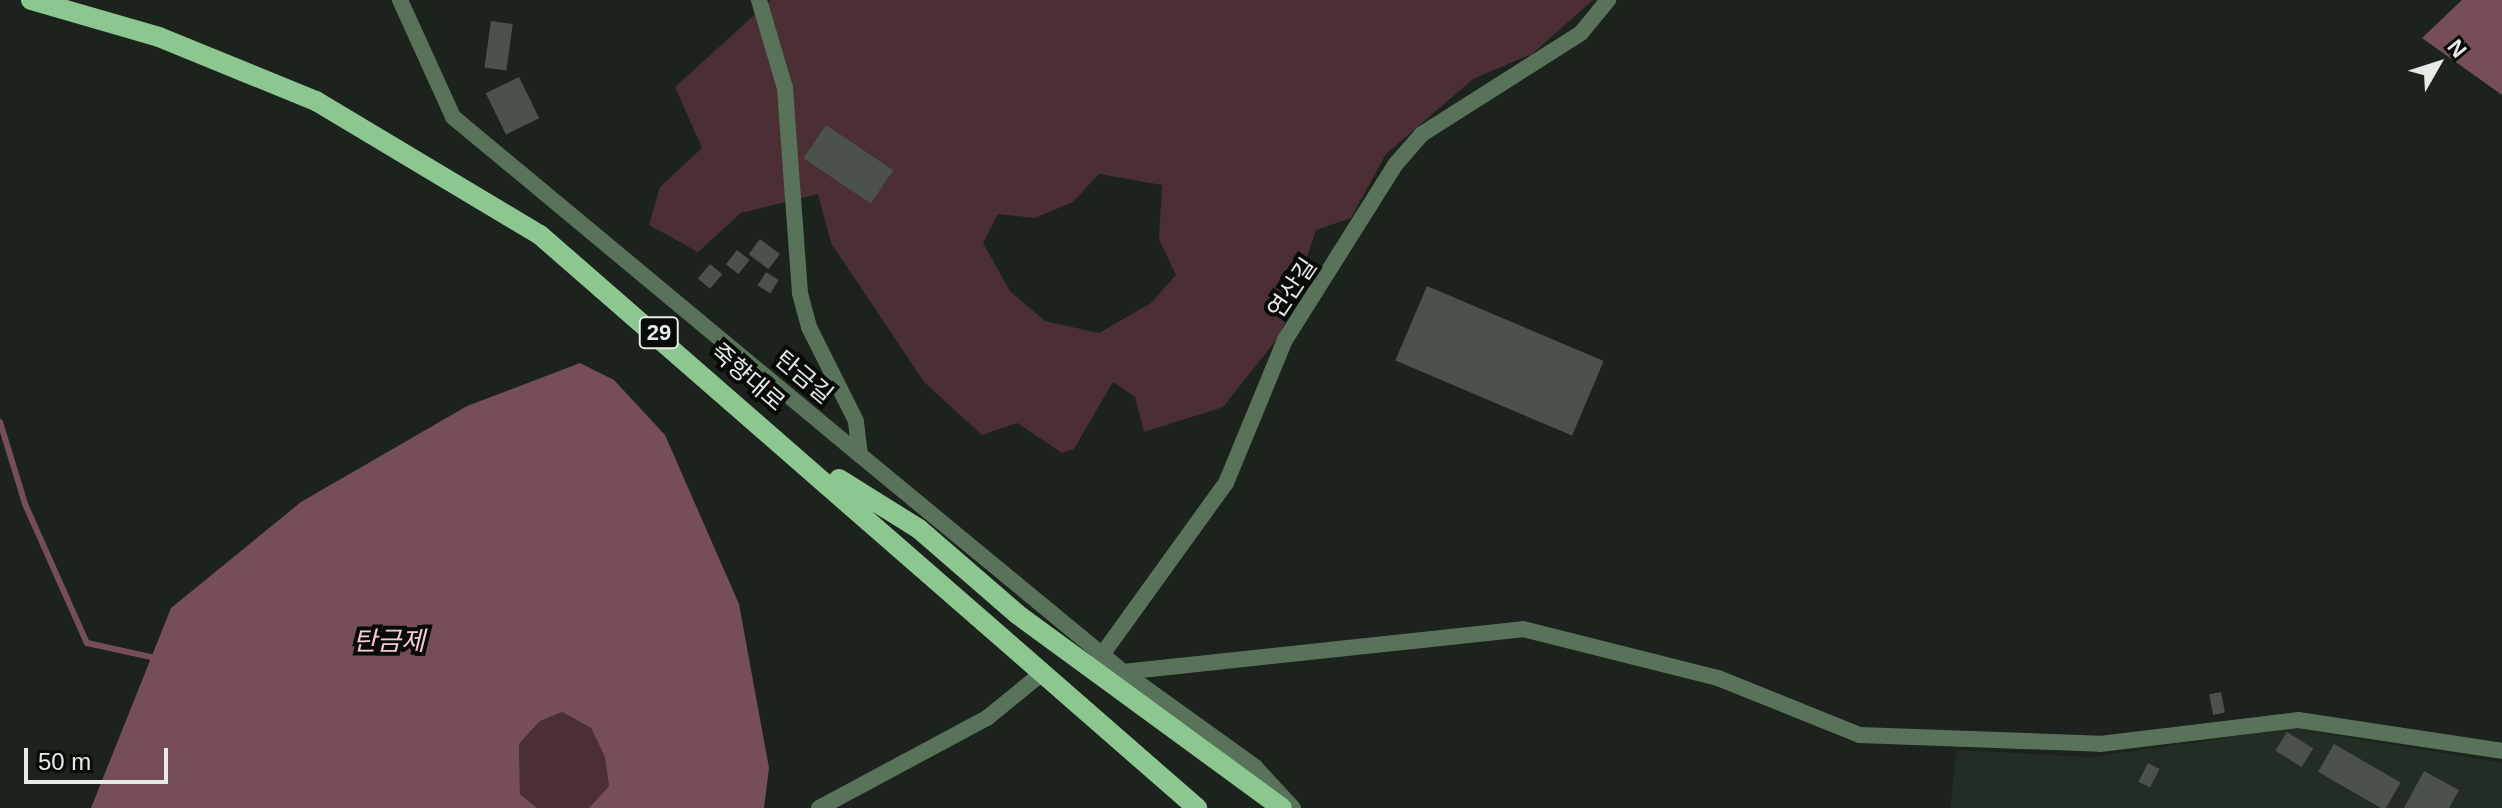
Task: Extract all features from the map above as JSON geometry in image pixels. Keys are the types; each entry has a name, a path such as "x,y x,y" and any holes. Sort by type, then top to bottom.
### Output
{"main road":[{"name":"죽향대로","path":"31,0 159,37 376,131 540,235 787,446 1041,674 1197,808"},
{"path":"787,446 919,529 1091,670 1282,808"}],"street":[{"name":"탄금길","path":"400,0 453,117 860,455"},
{"name":"탄금길","path":"759,0 785,88 800,293 809,327 856,421 860,455"},
{"name":"연산길","path":"1091,670 1226,483 1285,340 1395,165 1422,134 1581,33 1608,0"},
{"path":"860,455 1105,654 1123,672 1255,767 1293,808"},
{"path":"1123,672 1523,629 1718,678 1860,735 2100,744 2298,720 2502,751"},
{"path":"819,808 987,718 1041,674"}],"shaded area":[{"path":"771,0 1593,0 1532,54 1473,79 1386,154 1351,218 1316,230 1281,334 1223,407 1144,432 1135,397 1113,382 1074,449 1062,453 1017,423 982,435 924,382 831,243 818,194 741,213 698,252 649,225 660,187 702,148 675,87","holes":["1099,174 1162,185 1159,239 1176,275 1151,303 1099,333 1045,321 1010,291 983,243 998,214 1035,218 1073,202"]},
{"path":"562,712 591,728 605,756 609,786 589,808 537,808 520,794 519,744 540,721"},
{"path":"2293,728 2502,763 2502,808 1950,808 1957,750 2092,757"}],"water":[{"path":"2462,0 2502,0 2502,95 2422,38"},
{"name":"탄금제","path":"580,363 614,380 665,435 739,604 769,768 764,808 589,808 609,786 605,757 591,728 562,712 540,721 519,744 520,794 537,808 91,808 171,608 301,502 467,406"}],"building":[{"path":"491,21 513,24 506,71 484,68"},
{"path":"519,77 539,118 506,135 486,93"},
{"path":"826,125 893,170 871,203 804,158"},
{"path":"760,239 780,254 769,269 749,254"},
{"path":"737,250 750,260 739,274 726,264"},
{"path":"710,264 722,274 710,289 698,279"},
{"path":"766,272 779,280 770,294 758,286"},
{"path":"1427,286 1604,361 1572,436 1395,361"},
{"path":"2221,692 2225,713 2213,715 2209,694"},
{"path":"2287,732 2313,748 2302,767 2275,751"},
{"path":"2334,744 2401,782 2386,808 2381,808 2318,772"},
{"path":"2148,763 2160,769 2150,788 2138,782"},
{"path":"2424,771 2459,790 2449,808 2404,808"}],"waterway":[{"path":"0,422 25,504 87,643 151,657"}]}
